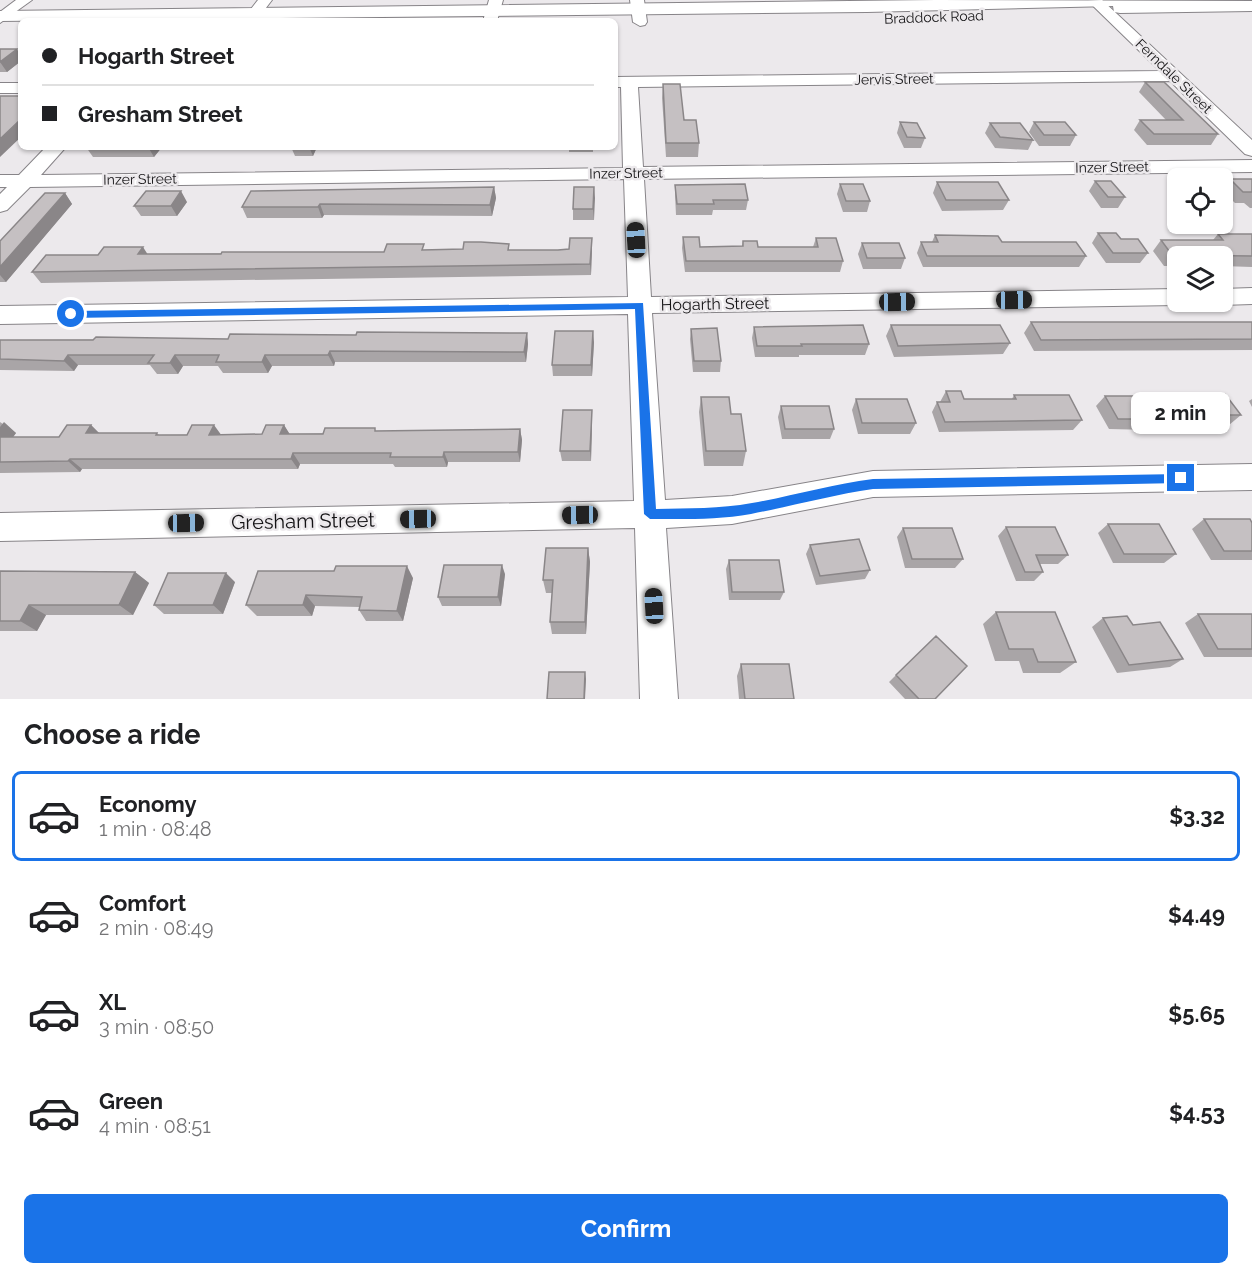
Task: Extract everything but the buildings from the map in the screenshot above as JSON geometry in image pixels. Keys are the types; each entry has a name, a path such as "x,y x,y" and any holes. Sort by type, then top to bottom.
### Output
{"main road":[{"name":"Braddock Road","path":"180,18 260,7 638,11 932,18 1143,0"},
{"name":"Braddock Road","path":"618,21 638,11 711,5 1252,6"},
{"name":"Braddock Road","path":"1,20 18,20"},
{"path":"1,20 18,27"}],"street":[{"path":"1,20 25,0"},
{"name":"Ferndale Street","path":"1099,5 1252,150"},
{"name":"Jervis Street","path":"622,82 1173,76"},
{"path":"622,82 633,173 659,699"},
{"path":"0,88 18,88"},
{"path":"0,206 54,150"},
{"name":"Inzer Street","path":"0,181 1252,166"},
{"name":"Hogarth Street","path":"0,315 1167,297"},
{"path":"1233,297 1252,297"},
{"name":"Gresham Street","path":"0,527 712,513 751,509 832,489 873,484 1252,477"}],"route":[{"path":"71,314 640,306 650,514 712,513 751,509 832,489 873,484 1181,478"}]}
